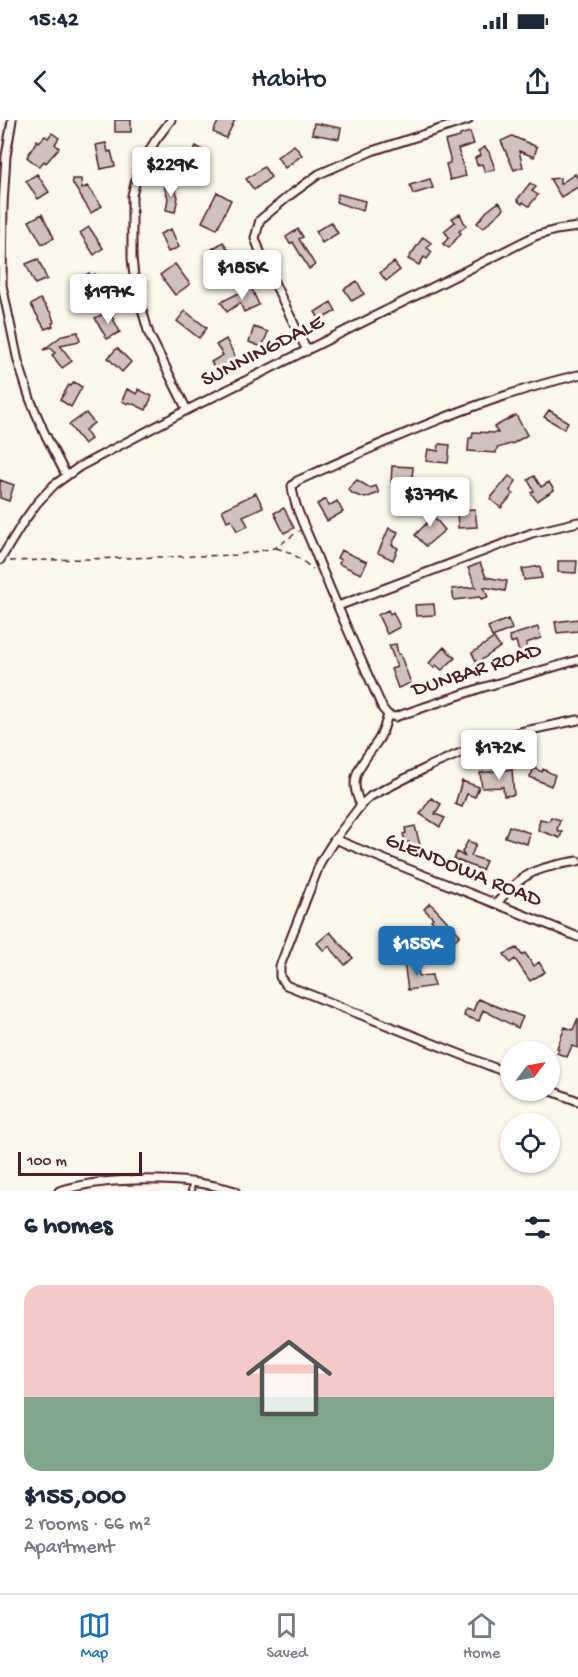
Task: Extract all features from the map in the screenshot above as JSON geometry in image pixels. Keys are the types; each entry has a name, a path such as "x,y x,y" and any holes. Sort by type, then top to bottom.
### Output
{"street":[{"path":"12,120 6,156 3,205 2,285 18,361 30,399 66,475"},
{"path":"171,120 155,141 139,169 132,195 132,258 135,285 149,334 187,411"},
{"path":"307,351 255,238 260,220 319,174 372,151 468,120"},
{"name":"SUNNINGDALE","path":"0,560 37,503 66,475 187,411 535,236 578,227"},
{"path":"361,806 356,795 355,778 369,752 378,742 388,715 383,709 326,578 305,527 292,486 297,481 393,438 488,400 534,385 578,375"},
{"path":"338,606 532,533 578,522"},
{"name":"DUNBAR ROAD","path":"388,715 395,717 481,688 578,660"},
{"path":"500,1070 286,985 279,972 280,966 321,861 361,806 384,788 472,748 520,732 578,720"},
{"name":"GLENDOWA ROAD","path":"335,839 430,879 578,936"},
{"path":"497,903 524,876 536,870 578,861"},
{"path":"560,1094 578,1101"},
{"path":"59,1191 82,1185 117,1181 192,1182 235,1191"}],"lane":[{"path":"191,1191 192,1182"}],"path":[{"path":"11,561 236,555 275,548 305,527"},
{"path":"275,548 292,553 326,578"}],"building":[{"path":"115,120 131,120 131,132 115,132"},
{"path":"219,120 235,120 226,138 213,132"},
{"path":"314,123 341,128 339,139 312,134"},
{"path":"470,132 474,144 458,149 466,176 450,180 446,164 450,163 450,158 445,141"},
{"path":"52,133 59,138 55,144 59,148 46,163 44,161 39,167 27,157 37,140 39,142 45,136 48,138"},
{"path":"512,136 537,147 534,157 519,151 523,167 514,170 501,141"},
{"path":"106,143 115,166 101,169 96,145"},
{"path":"294,145 302,155 285,168 277,157"},
{"path":"196,146 207,153 196,171 185,164"},
{"path":"485,147 495,169 485,172 482,164 477,165 475,158 481,155 478,151"},
{"path":"264,167 271,177 254,190 246,179"},
{"path":"37,174 49,192 38,199 26,181"},
{"path":"575,174 578,187 561,197 550,179 560,178 560,184"},
{"path":"72,179 81,179 82,189 87,186 102,206 91,213"},
{"path":"430,179 433,188 413,194 410,185"},
{"path":"173,183 178,197 175,212 166,210 168,198 164,186"},
{"path":"530,183 536,187 532,191 538,195 529,206 517,200"},
{"path":"217,192 231,200 217,229 202,222"},
{"path":"338,194 365,201 363,211 336,202"},
{"path":"499,202 504,209 483,228 477,223"},
{"path":"42,214 54,238 42,244 29,221"},
{"path":"460,214 466,226 459,231 461,233 449,248 443,244 449,237 444,231 455,222 452,218"},
{"path":"331,222 338,233 322,243 316,231"},
{"path":"89,227 103,248 94,255 80,233"},
{"path":"171,229 179,247 168,252 160,234"},
{"path":"298,229 303,237 299,239 315,265 309,269 293,242 290,244 286,237"},
{"path":"423,237 431,243 427,248 432,252 427,259 424,257 419,265 408,259"},
{"path":"223,242 240,266 226,276 209,251"},
{"path":"38,259 47,279 35,284 26,264"},
{"path":"394,262 400,270 386,281 380,273"},
{"path":"175,264 190,284 175,295 160,275"},
{"path":"89,273 91,276 95,274 105,290 93,298 81,278"},
{"path":"357,281 364,294 352,301 344,289"},
{"path":"251,287 259,305 244,312 240,303 227,312 221,302"},
{"path":"40,299 51,313 54,322 53,326 45,329 31,305"},
{"path":"331,302 336,311 320,320 315,312"},
{"path":"109,311 120,332 107,339 95,318"},
{"path":"185,311 207,328 199,338 177,321"},
{"path":"254,327 268,332 262,347 249,342"},
{"path":"78,332 80,341 60,345 72,361 62,368 52,355 55,353 51,348 43,350 63,335"},
{"path":"226,339 237,360 229,365 232,370 225,374 221,367 216,370 211,362 223,355 216,345"},
{"path":"117,348 131,362 122,372 108,358"},
{"path":"74,382 82,387 71,407 60,400 69,385 71,386"},
{"path":"127,389 137,394 138,389 152,396 146,410 122,401"},
{"path":"549,410 568,422 564,429 544,417"},
{"path":"86,413 94,423 85,430 91,439 84,444 69,425"},
{"path":"516,415 527,435 514,443 497,448 496,453 468,451 469,438 472,438 473,432 498,433 494,427"},
{"path":"439,444 450,445 448,463 426,461 428,449 438,451"},
{"path":"392,466 413,467 412,479 403,478 402,483 391,482"},
{"path":"509,476 516,481 510,491 513,494 501,508 490,499"},
{"path":"534,476 541,487 549,482 554,490 537,501 531,493 534,491 528,480"},
{"path":"0,480 14,485 9,501 0,498"},
{"path":"357,480 370,488 376,486 379,493 365,498 353,494 348,489"},
{"path":"256,493 263,507 243,516 248,526 237,531 231,519 227,521 222,510"},
{"path":"326,499 329,506 337,501 343,512 327,521 317,504"},
{"path":"428,503 437,514 434,517 445,530 426,546 415,535 432,518 423,507"},
{"path":"284,508 294,528 284,533 274,513"},
{"path":"475,509 477,527 458,528 457,510"},
{"path":"389,528 398,532 392,545 398,548 393,560 378,553"},
{"path":"341,550 367,562 361,574 339,564 341,560 337,558"},
{"path":"558,561 577,561 576,573 558,572"},
{"path":"480,563 486,577 507,581 505,591 484,587 488,597 454,600 452,589 476,587 468,568"},
{"path":"540,566 542,578 524,580 522,569"},
{"path":"434,604 435,615 416,616 415,605"},
{"path":"388,610 390,614 393,612 400,627 387,634 378,615"},
{"path":"508,619 512,629 492,637 488,627"},
{"path":"578,619 578,631 557,633 555,622"},
{"path":"538,627 541,638 526,643 528,649 519,652 516,641 511,643 509,636"},
{"path":"494,638 500,647 477,663 472,653"},
{"path":"396,644 411,683 398,688 391,669 397,667 389,645"},
{"path":"444,647 455,658 442,670 436,665 434,668 429,663"},
{"path":"534,768 542,772 543,769 555,775 551,786 530,777"},
{"path":"512,769 514,795 504,796 503,787 482,788 480,773"},
{"path":"462,781 479,787 475,797 467,794 462,807 455,804"},
{"path":"431,798 441,804 435,814 445,818 440,827 420,814"},
{"path":"551,817 560,820 557,830 562,832 560,838 538,830 540,819 549,821"},
{"path":"415,826 420,845 411,847 409,842 406,843 403,834 406,833 405,828"},
{"path":"509,826 530,833 527,844 505,837"},
{"path":"468,841 476,844 471,856 486,861 482,870 454,859 457,852 465,857 462,852"},
{"path":"430,903 460,935 455,940 446,937 431,920 433,918 424,909"},
{"path":"330,932 353,958 345,965 329,946 324,951 317,943"},
{"path":"517,948 522,955 525,953 534,966 539,962 545,972 530,981 515,959 510,963 504,954"},
{"path":"417,961 419,976 432,975 434,986 408,990 404,962"},
{"path":"478,999 523,1017 518,1028 483,1010 479,1021 464,1016 466,1009 473,1011"},
{"path":"578,1018 578,1048 572,1046 567,1057 560,1054 560,1041 565,1027 573,1030"}]}
